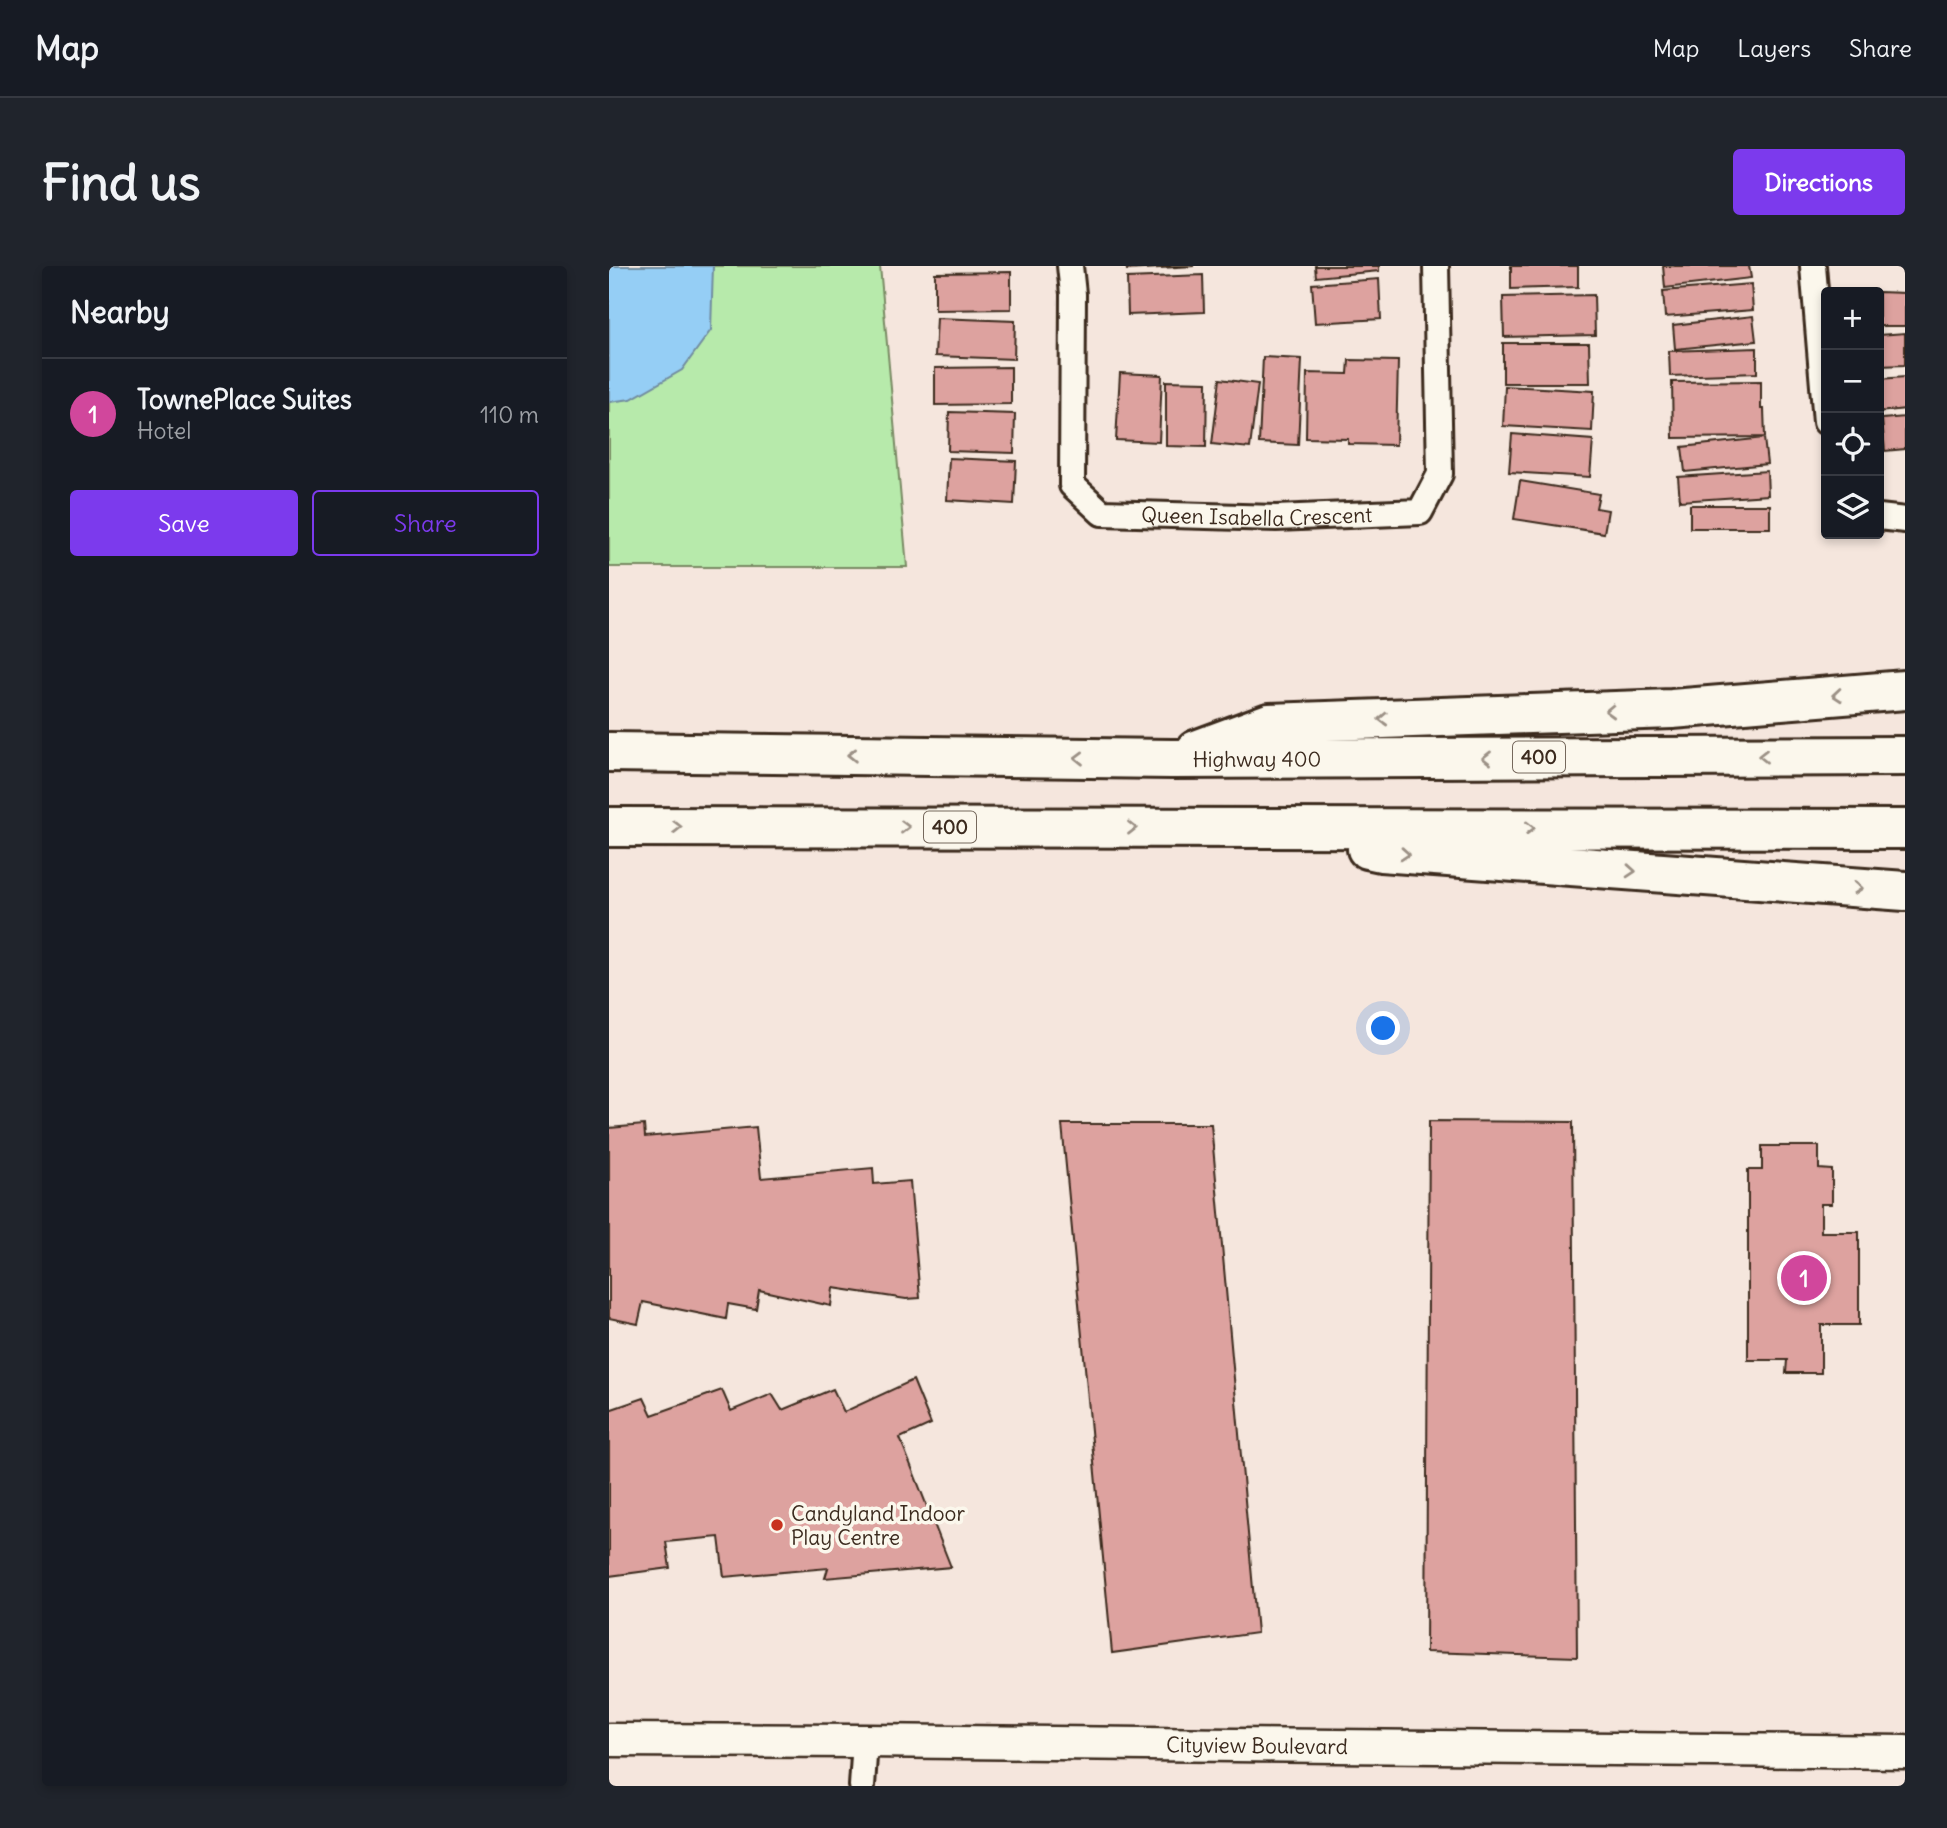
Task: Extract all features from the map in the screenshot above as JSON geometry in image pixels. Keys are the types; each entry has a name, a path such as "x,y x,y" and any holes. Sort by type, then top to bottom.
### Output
{"highway":[{"path":"1172,759 1269,723 1671,709 1905,690"},
{"name":"Highway 400","path":"609,752 1172,759 1905,755"},
{"name":"400","path":"609,827 1905,829"},
{"path":"1291,828 1381,852 1905,891"}],"street":[{"name":"Queen Isabella Crescent","path":"1070,266 1073,294 1072,485 1102,513 1276,518 1420,512 1440,474 1436,266"},
{"path":"1813,266 1825,413"},
{"path":"1884,518 1905,520"},
{"name":"Cityview Boulevard","path":"609,1740 1905,1752"},
{"path":"862,1786 865,1741"}],"green space":[{"path":"609,266 880,266 907,567 609,567"}],"water":[{"path":"609,266 713,266 711,330 682,370 631,399 609,402"}],"building":[{"path":"1126,266 1194,266 1127,270"},
{"path":"1315,266 1379,266 1379,271 1316,277"},
{"path":"1511,266 1578,266 1578,287 1511,289"},
{"path":"1663,266 1749,266 1751,278 1665,288"},
{"path":"1011,272 1011,309 935,310 935,273"},
{"path":"1203,275 1204,312 1128,315 1127,278"},
{"path":"1379,279 1381,319 1315,323 1312,284"},
{"path":"1751,284 1753,310 1665,317 1663,291"},
{"path":"1884,292 1905,293 1905,326 1884,326"},
{"path":"1594,295 1595,335 1504,337 1503,297"},
{"path":"1753,316 1756,341 1675,349 1673,325"},
{"path":"937,318 1015,321 1014,359 935,356"},
{"path":"1905,333 1905,365 1884,366 1884,335"},
{"path":"1503,343 1589,343 1590,383 1503,383"},
{"path":"1757,348 1757,373 1670,376 1669,351"},
{"path":"1263,357 1302,359 1298,445 1259,443"},
{"path":"1349,360 1398,361 1396,445 1348,444 1348,439 1306,438 1307,373 1348,374"},
{"path":"1011,367 1011,404 935,405 935,368"},
{"path":"1120,373 1162,375 1159,442 1116,440"},
{"path":"1905,377 1905,409 1884,411 1884,379"},
{"path":"1220,379 1258,384 1250,448 1212,444"},
{"path":"1166,381 1207,382 1206,447 1166,446"},
{"path":"1761,381 1765,437 1673,438 1672,382"},
{"path":"1505,386 1594,391 1592,431 1503,426"},
{"path":"949,412 1015,414 1014,453 948,451"},
{"path":"1905,417 1905,449 1885,451 1884,419"},
{"path":"1512,434 1593,440 1590,477 1509,472"},
{"path":"1764,438 1767,464 1685,472 1682,447"},
{"path":"949,458 1016,461 1014,504 947,500"},
{"path":"1767,471 1768,495 1680,501 1678,477"},
{"path":"1520,481 1599,494 1596,508 1608,510 1604,533 1514,519"},
{"path":"1690,505 1770,505 1770,528 1690,528"},
{"path":"1429,1121 1573,1122 1577,1657 1426,1652"},
{"path":"1062,1124 1211,1124 1257,1633 1112,1653"},
{"path":"644,1125 645,1137 756,1127 761,1178 873,1168 874,1184 910,1181 920,1298 906,1299 833,1288 831,1306 759,1290 756,1309 728,1304 726,1319 643,1302 638,1324 609,1318 609,1128"},
{"path":"1762,1146 1819,1146 1819,1169 1832,1170 1832,1204 1821,1204 1821,1232 1859,1232 1859,1325 1821,1325 1821,1373 1786,1373 1787,1360 1748,1360 1748,1170 1762,1170"},
{"path":"913,1380 931,1424 900,1438 951,1567 825,1578 828,1568 724,1577 719,1537 666,1542 670,1568 609,1576 609,1410 644,1398 652,1415 722,1390 731,1411 772,1394 782,1410 833,1389 844,1412"}],"place":[{"name":"TownePlace Suites","path":"1804,1278"},
{"name":"Candyland Indoor Play Centre","path":"777,1525"}]}
